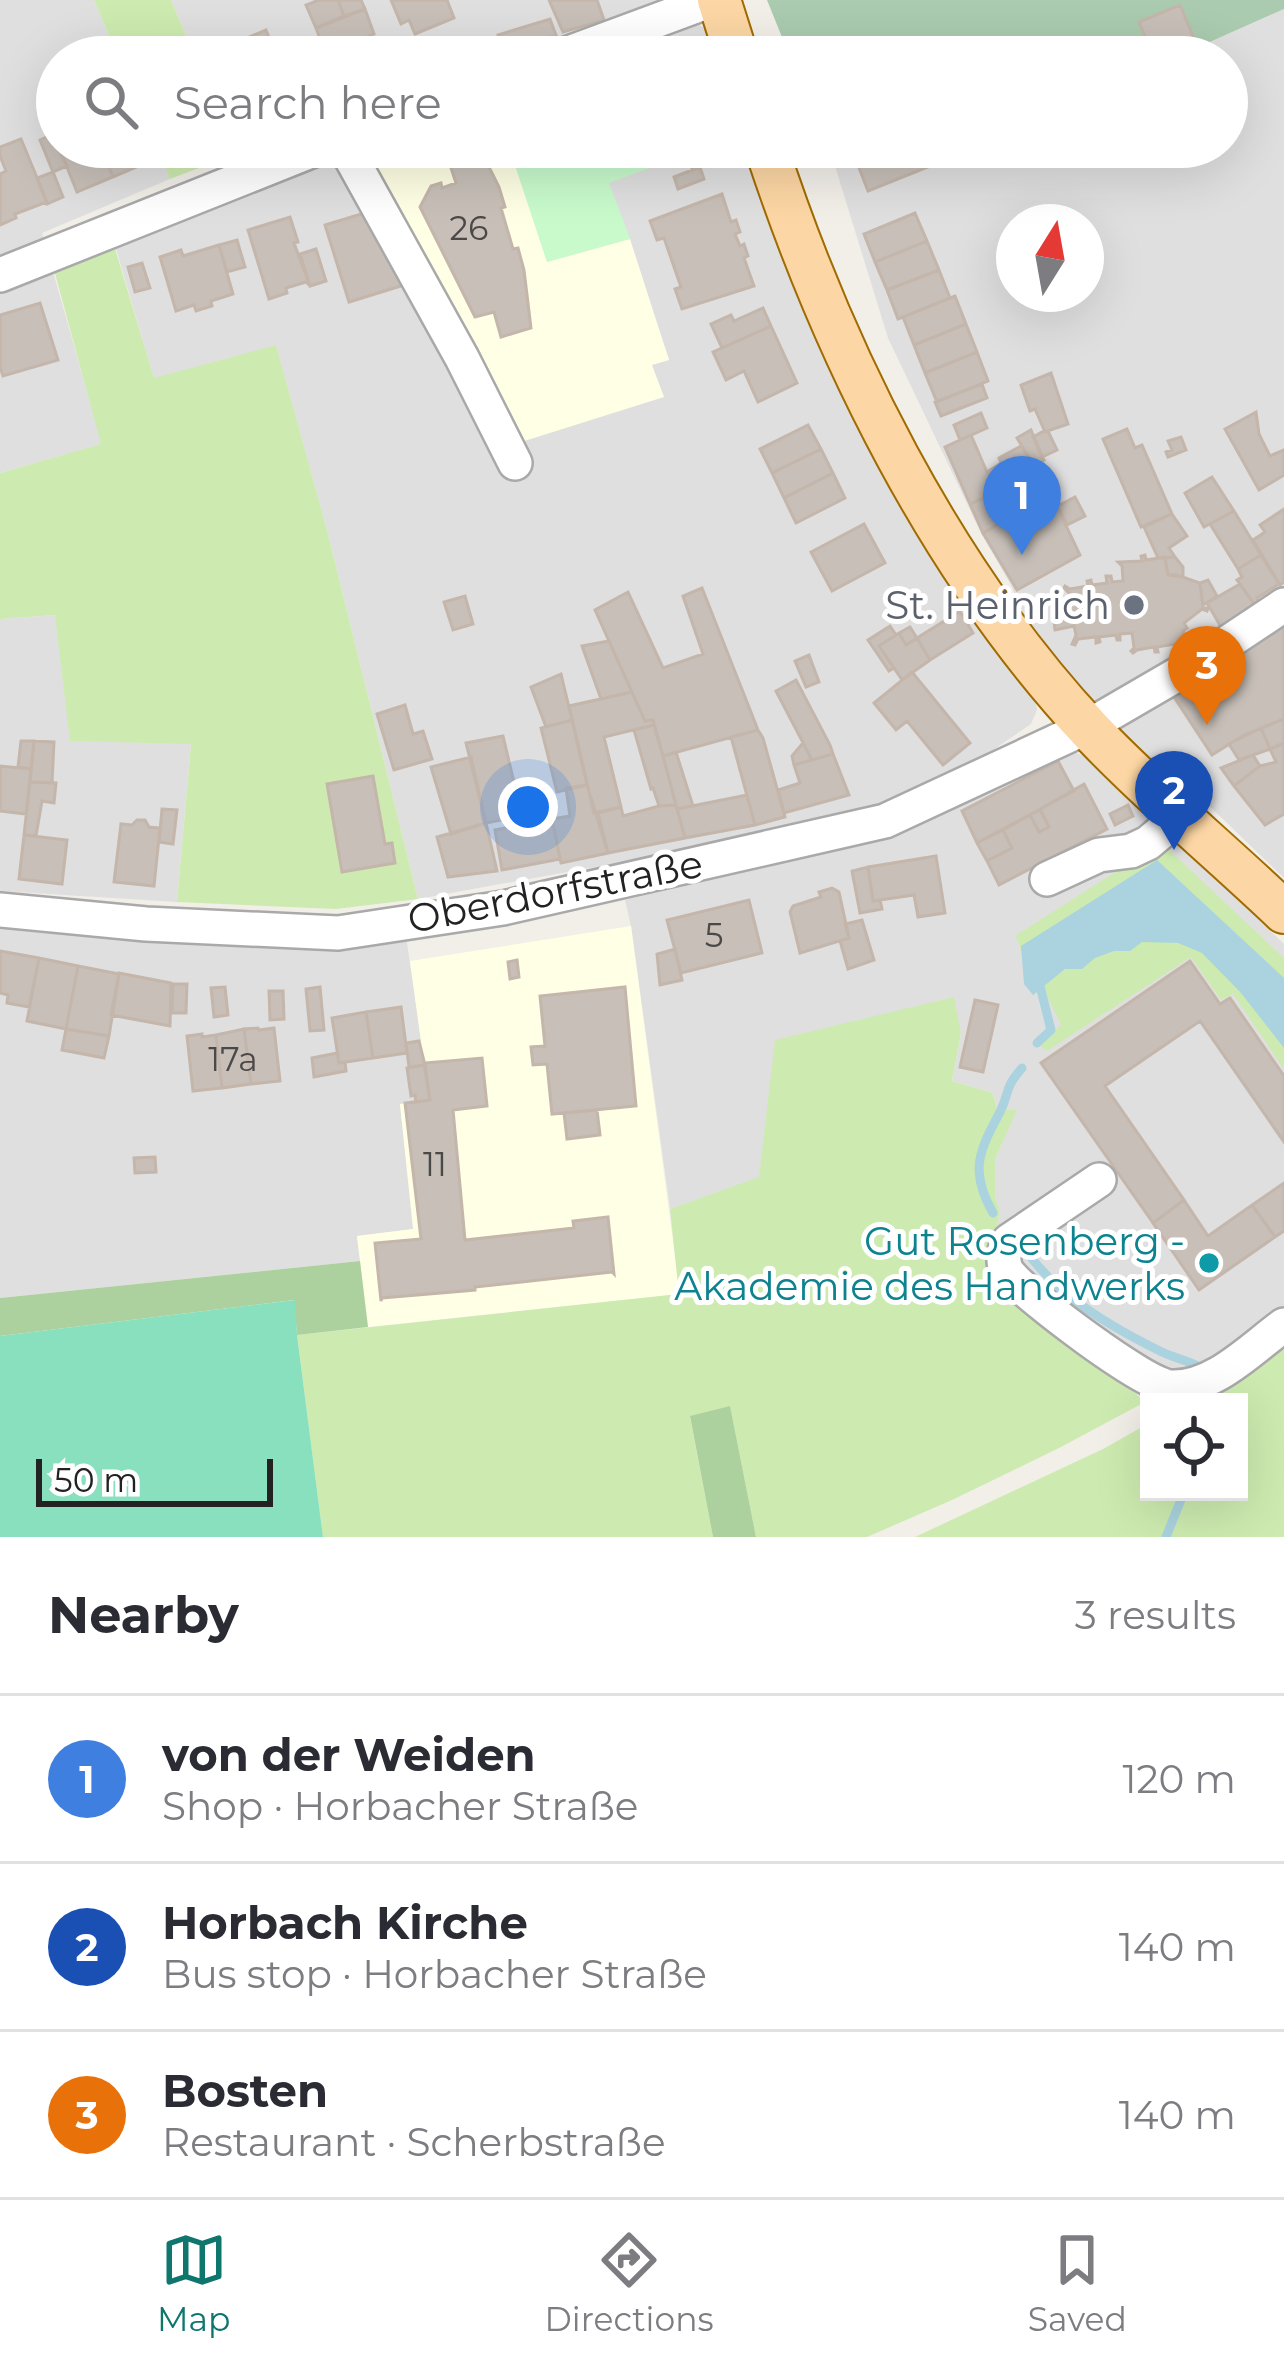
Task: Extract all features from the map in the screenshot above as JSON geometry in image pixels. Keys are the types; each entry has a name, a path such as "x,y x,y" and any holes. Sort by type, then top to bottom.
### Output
{"main road":[{"path":"715,0 729,36"},
{"path":"774,168 845,356 955,557 1087,727 1284,911"}],"street":[{"path":"616,36 715,0"},
{"path":"0,275 268,168"},
{"path":"357,168 514,463"},
{"name":"Oberdorfstraße","path":"0,910 146,924 338,933 503,908 885,821 1087,727 1197,663 1284,604"},
{"path":"1047,879 1099,855 1131,851 1179,817"},
{"path":"1099,1180 1009,1240 1004,1250 1007,1273 1060,1318 1167,1388 1208,1380 1284,1325"}],"shaded area":[{"path":"0,0 94,0 109,36 36,36 36,168 166,168 170,179 42,233 102,444 0,473"},
{"path":"171,0 673,0 571,36 186,36"},
{"path":"767,0 1284,0 1284,9 1223,36 782,36"},
{"path":"1284,9 1284,878 1166,764 1157,772 1086,697 1029,630 1011,585 982,535 888,338 836,168 1248,168 1248,36 1223,36"},
{"path":"695,22 715,36 660,36"},
{"path":"309,168 375,168 518,443 652,364 669,359 608,183 623,168 766,168 1035,695 1037,710 1031,724 952,778 823,820 700,848 418,899 327,530 276,346 154,379 114,242"},
{"path":"375,168 516,168 547,262 630,239 669,360 652,365 664,397 518,443"},
{"path":"55,615 191,743 177,902 0,891 0,619"},
{"path":"1059,752 1091,758 1284,944 1284,1334 1198,1393 1140,1396 1103,1364 1008,1299 987,1267 986,1246 1000,1211 995,1197 995,1159 1016,1110 997,1110 993,1093 952,1081 961,1033 759,1178 670,1209 625,900 904,829"},
{"path":"0,922 406,936 430,1100 400,1105 414,1229 357,1236 360,1261 0,1298"},
{"path":"631,926 680,1294 368,1327 357,1236 413,1229 400,1104 429,1101 410,961"}],"green space":[{"path":"94,0 171,0 186,36 109,36"},
{"path":"166,168 199,168 170,179"},
{"path":"516,168 649,168 609,183 630,239 547,262"},
{"path":"113,242 154,378 276,345 418,899 336,909 177,902 191,744 70,741 55,615 0,619 0,473 101,444 53,266"},
{"path":"1165,846 1284,958 1284,1069 1233,994 1221,1000 1191,957 1047,1051 1041,1046 1061,1025 1043,988 1033,995 1029,988 1015,936"},
{"path":"954,997 961,1033 952,1081 993,1093 997,1110 1017,1110 995,1159 995,1197 1000,1211 986,1246 987,1267 1008,1299 1103,1364 1140,1397 1140,1405 952,1500 867,1537 756,1537 730,1407 690,1417 713,1537 323,1537 297,1335 679,1294 670,1209 759,1177 775,1040"},
{"path":"360,1261 368,1327 297,1335 294,1300 0,1336 0,1298"},
{"path":"295,1300 323,1537 0,1537 0,1336"},
{"path":"1284,1334 1284,1537 915,1537 1140,1428 1140,1501 1248,1501 1248,1393 1198,1393"},
{"path":"730,1406 756,1537 713,1537 690,1416"}],"water":[{"path":"1157,860 1284,978 1284,1048 1202,953 1178,943 1142,942 1130,951 1114,951 1082,969 1065,969 1033,995 1024,984 1021,946"}],"building":[{"path":"338,0 344,16 316,28 306,5"},
{"path":"338,0 361,0 365,9 344,16"},
{"path":"391,0 447,0 454,18 415,34 409,20 401,24"},
{"path":"549,0 597,0 604,20 563,32"},
{"path":"1180,5 1193,36 1145,36 1139,22"},
{"path":"365,9 374,34 319,36 316,28"},
{"path":"550,19 556,35 498,36"},
{"path":"21,139 47,202 0,225 0,174 6,171 0,147"},
{"path":"67,168 109,168 113,177 77,192"},
{"path":"109,168 134,168 113,177"},
{"path":"451,168 490,168 505,207 501,208 513,249 518,248 524,270 531,328 501,337 494,312 475,317 420,207 431,186 456,183"},
{"path":"700,168 704,179 678,189 674,177"},
{"path":"859,168 926,168 868,191"},
{"path":"53,172 63,197 47,204 37,178"},
{"path":"722,194 731,222 736,220 740,232 735,234 740,246 744,244 754,286 682,309 675,289 681,287 664,238 657,240 650,221"},
{"path":"374,210 404,285 349,302 325,225"},
{"path":"915,213 927,241 875,262 864,234"},
{"path":"290,217 310,286 306,282 286,288 287,293 269,299 248,230"},
{"path":"237,240 245,267 227,272 219,245"},
{"path":"927,241 939,270 887,290 875,262"},
{"path":"219,245 233,294 196,311 194,305 176,311 160,257 181,250 183,256"},
{"path":"316,249 326,281 310,286 300,254"},
{"path":"142,263 150,288 135,292 128,267"},
{"path":"939,270 950,298 898,319 887,290"},
{"path":"955,296 966,324 914,345 903,317"},
{"path":"40,303 58,360 3,376 0,315"},
{"path":"763,308 771,326 722,348 711,324 731,315 734,321"},
{"path":"966,324 977,352 925,373 914,345"},
{"path":"771,326 797,383 758,402 744,371 726,380 713,352"},
{"path":"977,352 988,381 937,402 925,373"},
{"path":"1051,373 1068,424 1045,432 1035,409 1030,411 1021,385"},
{"path":"982,384 987,398 941,416 935,402"},
{"path":"1256,412 1259,434 1270,456 1284,450 1284,475 1259,490 1225,429"},
{"path":"981,413 987,428 960,440 954,425"},
{"path":"808,425 821,449 772,473 760,449"},
{"path":"1127,429 1135,448 1142,445 1172,514 1141,527 1103,439"},
{"path":"1031,430 1044,460 1036,469 1017,438"},
{"path":"1044,431 1057,450 1042,457 1033,437"},
{"path":"971,435 996,493 970,504 945,447"},
{"path":"1181,437 1186,450 1168,457 1166,452 1172,450 1168,441"},
{"path":"1021,446 1033,464 995,490 987,472 1001,463 999,458"},
{"path":"821,449 833,473 784,498 772,473"},
{"path":"1033,464 1051,494 983,533 970,504 996,493"},
{"path":"833,473 845,498 796,523 784,498"},
{"path":"1212,477 1234,511 1204,527 1185,493"},
{"path":"1051,494 1080,555 1017,590 983,533"},
{"path":"1075,497 1085,516 1067,525 1058,506"},
{"path":"1284,509 1284,582 1280,585 1253,540 1265,532 1260,525"},
{"path":"1234,511 1261,555 1238,569 1210,524"},
{"path":"1172,514 1187,536 1169,548 1175,557 1158,558 1144,527"},
{"path":"864,524 885,563 832,591 811,552"},
{"name":"St. Heinrich","path":"1145,555 1146,560 1165,557 1168,575 1200,583 1203,608 1208,608 1184,623 1187,628 1179,647 1133,653 1132,633 1120,634 1120,640 1116,635 1099,637 1096,643 1096,637 1078,639 1075,645 1074,626 1055,630 1052,606 1071,604 1065,586 1088,586 1091,580 1092,585 1107,583 1106,576 1112,582 1123,581 1118,562 1142,561"},
{"path":"1261,555 1279,584 1254,604 1237,580 1242,577 1238,569"},
{"path":"1175,557 1183,567 1183,577 1168,575 1165,558"},
{"path":"1208,580 1217,596 1203,605 1200,583"},
{"path":"1240,584 1254,604 1221,627 1207,603"},
{"path":"702,588 758,730 663,756 653,720 645,721 595,610 628,592 663,668 703,654 683,596"},
{"path":"465,596 473,624 453,630 444,602"},
{"path":"960,611 973,633 930,660 917,638"},
{"path":"1284,622 1284,719 1212,755 1172,694"},
{"path":"890,626 896,635 879,646 894,668 889,671 868,640"},
{"path":"910,627 917,638 906,645 899,633"},
{"path":"899,633 906,645 917,638 930,660 902,680 879,646"},
{"path":"609,641 632,692 601,699 582,646"},
{"path":"809,655 819,682 806,687 795,661"},
{"path":"912,672 970,743 943,765 907,721 896,730 874,703"},
{"path":"561,674 572,720 546,727 531,687"},
{"path":"796,680 833,754 812,760 776,691"},
{"path":"632,692 645,721 653,720 654,725 604,737 621,807 594,813 569,706"},
{"path":"405,705 413,734 423,731 432,759 394,770 377,714"},
{"path":"1284,719 1284,743 1270,749 1261,728"},
{"path":"572,720 587,785 557,792 541,728"},
{"path":"654,725 676,805 659,806 634,730"},
{"path":"1261,728 1270,749 1239,760 1229,744"},
{"path":"758,730 785,817 755,825 731,737"},
{"path":"503,736 522,816 486,823 466,743"},
{"path":"21,741 34,741 31,769 18,767"},
{"path":"34,741 54,742 52,783 30,782"},
{"path":"803,743 812,760 794,765 792,756"},
{"path":"1284,743 1284,814 1265,825 1234,786 1260,766 1276,762 1270,749"},
{"path":"676,752 693,806 677,809 663,756"},
{"path":"833,754 849,795 784,813 778,790 800,783 794,765"},
{"path":"1253,755 1260,766 1234,786 1221,768"},
{"path":"471,757 486,823 451,834 431,767"},
{"path":"1058,761 1074,791 977,843 962,811"},
{"path":"0,766 31,769 26,814 0,811"},
{"path":"373,776 385,844 392,843 395,863 342,872 327,784"},
{"path":"30,782 56,783 54,803 42,801 36,836 24,835"},
{"path":"1084,784 1107,829 999,885 987,861 1012,848 1003,830 1030,815 1039,832 1049,827 1040,809"},
{"path":"587,785 608,853 561,863 552,819 570,816 566,788"},
{"path":"747,795 755,825 685,838 677,809"},
{"path":"676,805 685,838 608,853 598,813 621,807 623,816"},
{"path":"1128,805 1133,816 1115,825 1110,814"},
{"path":"162,809 177,810 173,844 159,842"},
{"path":"1040,810 1049,827 1039,832 1030,815"},
{"path":"552,819 560,859 502,870 495,830"},
{"path":"137,820 160,828 154,886 114,882 121,824 132,825"},
{"path":"486,823 497,871 448,877 437,837"},
{"path":"1003,830 1012,848 987,861 977,843"},
{"path":"24,835 67,840 62,884 19,879"},
{"path":"936,856 945,913 918,917 914,895 873,901 868,867"},
{"path":"868,867 873,901 880,900 882,909 860,913 852,871"},
{"path":"832,888 839,892 849,938 800,953 790,912 793,906"},
{"path":"749,900 762,953 681,973 667,920"},
{"path":"862,920 874,960 848,969 840,941 849,938 845,924"},
{"path":"675,949 682,980 660,985 657,954"},
{"path":"0,951 39,958 29,1007 7,1003 8,995 0,993"},
{"path":"39,958 78,966 66,1029 27,1021"},
{"path":"517,960 519,977 510,979 508,962"},
{"path":"1190,961 1220,1004 1230,998 1284,1076 1284,1142 1200,1021 1105,1086 1184,1200 1153,1223 1041,1063"},
{"path":"78,966 119,974 109,1036 66,1029"},
{"path":"119,973 171,983 170,1026 111,1015"},
{"path":"173,984 187,984 186,1013 172,1013"},
{"path":"225,987 228,1015 214,1017 211,988"},
{"path":"320,987 324,1030 310,1031 306,989"},
{"path":"625,987 636,1106 552,1114 547,1064 533,1065 531,1047 545,1046 540,996"},
{"path":"269,991 283,991 284,1019 270,1020"},
{"path":"975,1000 998,1005 983,1072 960,1067"},
{"path":"401,1007 407,1053 373,1058 366,1012"},
{"path":"366,1012 373,1058 339,1063 332,1018"},
{"path":"274,1028 280,1081 251,1084 244,1029"},
{"path":"66,1029 109,1036 104,1058 62,1050"},
{"path":"244,1029 251,1084 222,1088 216,1035"},
{"path":"216,1035 222,1088 193,1091 187,1036"},
{"path":"419,1041 425,1065 409,1067 406,1043"},
{"path":"337,1053 346,1071 314,1077 312,1058"},
{"path":"482,1058 487,1106 453,1110 465,1240 574,1228 573,1221 608,1217 614,1274 381,1301 375,1243 421,1239 405,1103 430,1100 424,1063"},
{"path":"425,1065 430,1100 416,1102 407,1068"},
{"path":"597,1110 600,1135 567,1139 564,1113"},
{"path":"155,1157 156,1172 135,1173 134,1158"},
{"path":"1284,1183 1284,1231 1275,1237 1252,1205"},
{"name":"Gut Rosenberg - Akademie des Handwerks","path":"1184,1200 1208,1236 1252,1205 1275,1237 1199,1290 1153,1223"}],"waterway":[{"path":"1037,1043 1051,1030 1038,978"},
{"path":"993,1213 981,1185 980,1161 1010,1085 1022,1068"},
{"path":"1027,1252 1055,1283 1106,1322 1205,1370"},
{"path":"1166,1537 1180,1501"}],"place":[{"name":"von der Weiden","path":"1022,555"},
{"name":"St. Heinrich","path":"1134,605"},
{"name":"Bosten","path":"1207,725"},
{"name":"Horbach Kirche","path":"1174,850"},
{"name":"Gut Rosenberg - Akademie des Handwerks","path":"1209,1263"}]}
